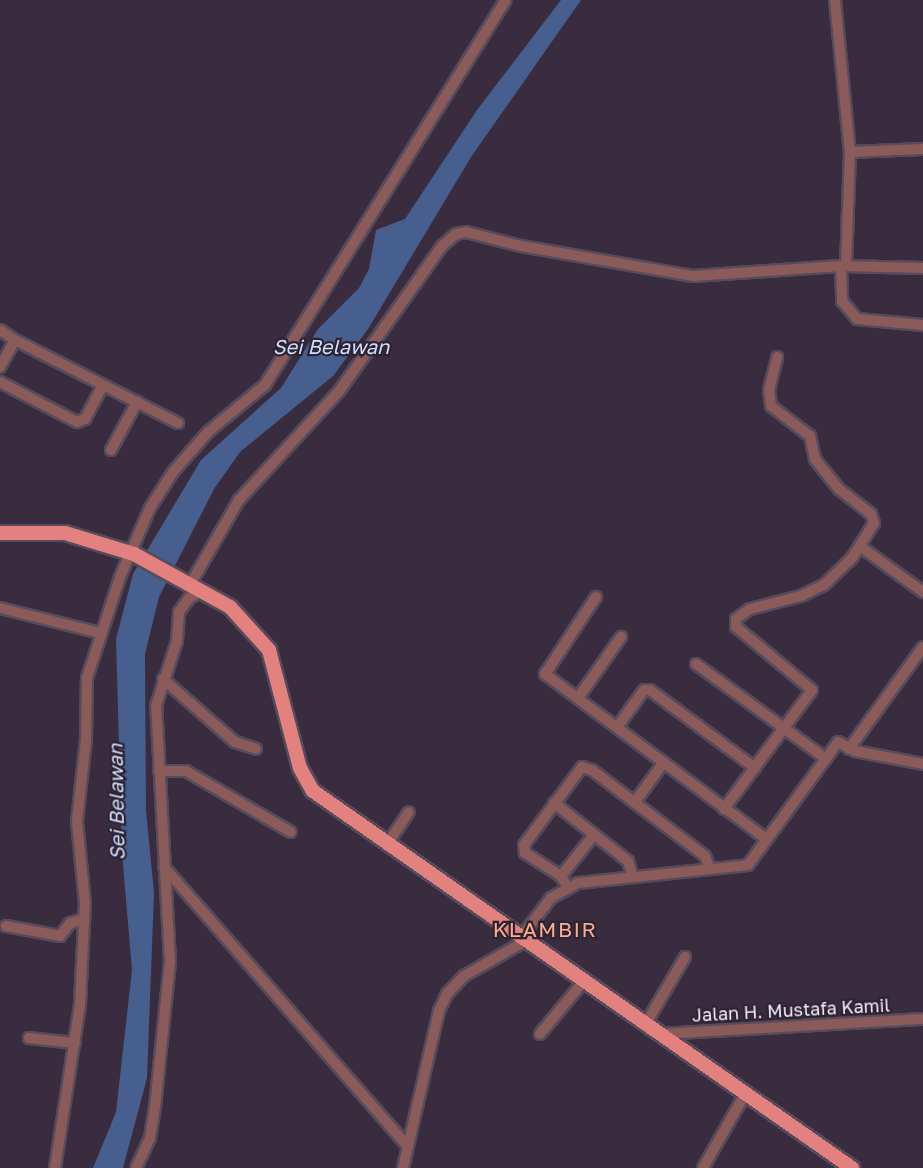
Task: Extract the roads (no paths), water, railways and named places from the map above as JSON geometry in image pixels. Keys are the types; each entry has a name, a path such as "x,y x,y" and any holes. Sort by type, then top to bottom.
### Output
{"main road":[{"path":"0,532 65,533 132,553 205,590 240,615 269,650 308,785 525,938 583,982 852,1168"}],"street":[{"path":"55,1168 75,1042 84,919 78,802 86,739 87,678 100,633 132,553 173,472 208,432 265,385 506,0"},
{"path":"836,0 850,152 842,301 857,319 923,325"},
{"path":"850,152 923,149"},
{"path":"188,581 239,500 340,390 442,246 456,234 466,232 532,248 693,276 844,266 923,268"},
{"path":"0,330 15,340 178,423"},
{"path":"0,367 15,340"},
{"path":"724,809 786,729 812,690 736,627 735,622 750,609 801,597 824,585 861,547 871,533 871,514 830,480 815,459 810,436 771,406 769,390 777,357"},
{"path":"0,382 77,422 85,418 103,385"},
{"path":"111,450 137,402"},
{"path":"861,547 923,592"},
{"path":"136,1168 151,1131 164,1038 170,922 164,867 156,719 163,679 177,641 179,612 189,598 205,590"},
{"path":"596,597 545,672 766,839"},
{"path":"0,608 100,633"},
{"path":"578,698 621,638"},
{"path":"849,749 923,647"},
{"path":"696,664 825,758"},
{"path":"163,679 235,742 256,749"},
{"path":"618,726 644,690 650,690 755,768"},
{"path":"403,1168 439,1011 447,994 464,976 525,938 551,898 567,886 632,874 748,865 838,742 849,749 923,764"},
{"path":"634,802 664,762"},
{"path":"567,886 561,876 524,849 527,837 582,767 592,770 705,856 710,869"},
{"path":"159,771 186,771 291,832"},
{"path":"554,803 628,861 632,874"},
{"path":"388,843 409,812"},
{"path":"561,876 594,835"},
{"path":"164,867 408,1147"},
{"path":"6,926 60,936 70,923 84,919"},
{"path":"645,1025 685,957"},
{"path":"540,1034 583,982"},
{"name":"Jalan H. Mustafa Kamil","path":"661,1034 923,1019"},
{"path":"29,1038 75,1042"},
{"path":"703,1168 745,1094"}],"water":[{"name":"Sei Belawan","path":"561,0 581,0 471,157 368,329 333,376 240,452 214,489 159,597 145,654 146,810 154,893 147,1078 123,1168 93,1168 116,1112 132,970 122,853 116,639 133,574 201,460 281,388 318,329 359,288 369,269 376,230 405,219 477,110"}],"district":[{"name":"KLAMBIR","path":"545,929"}]}
